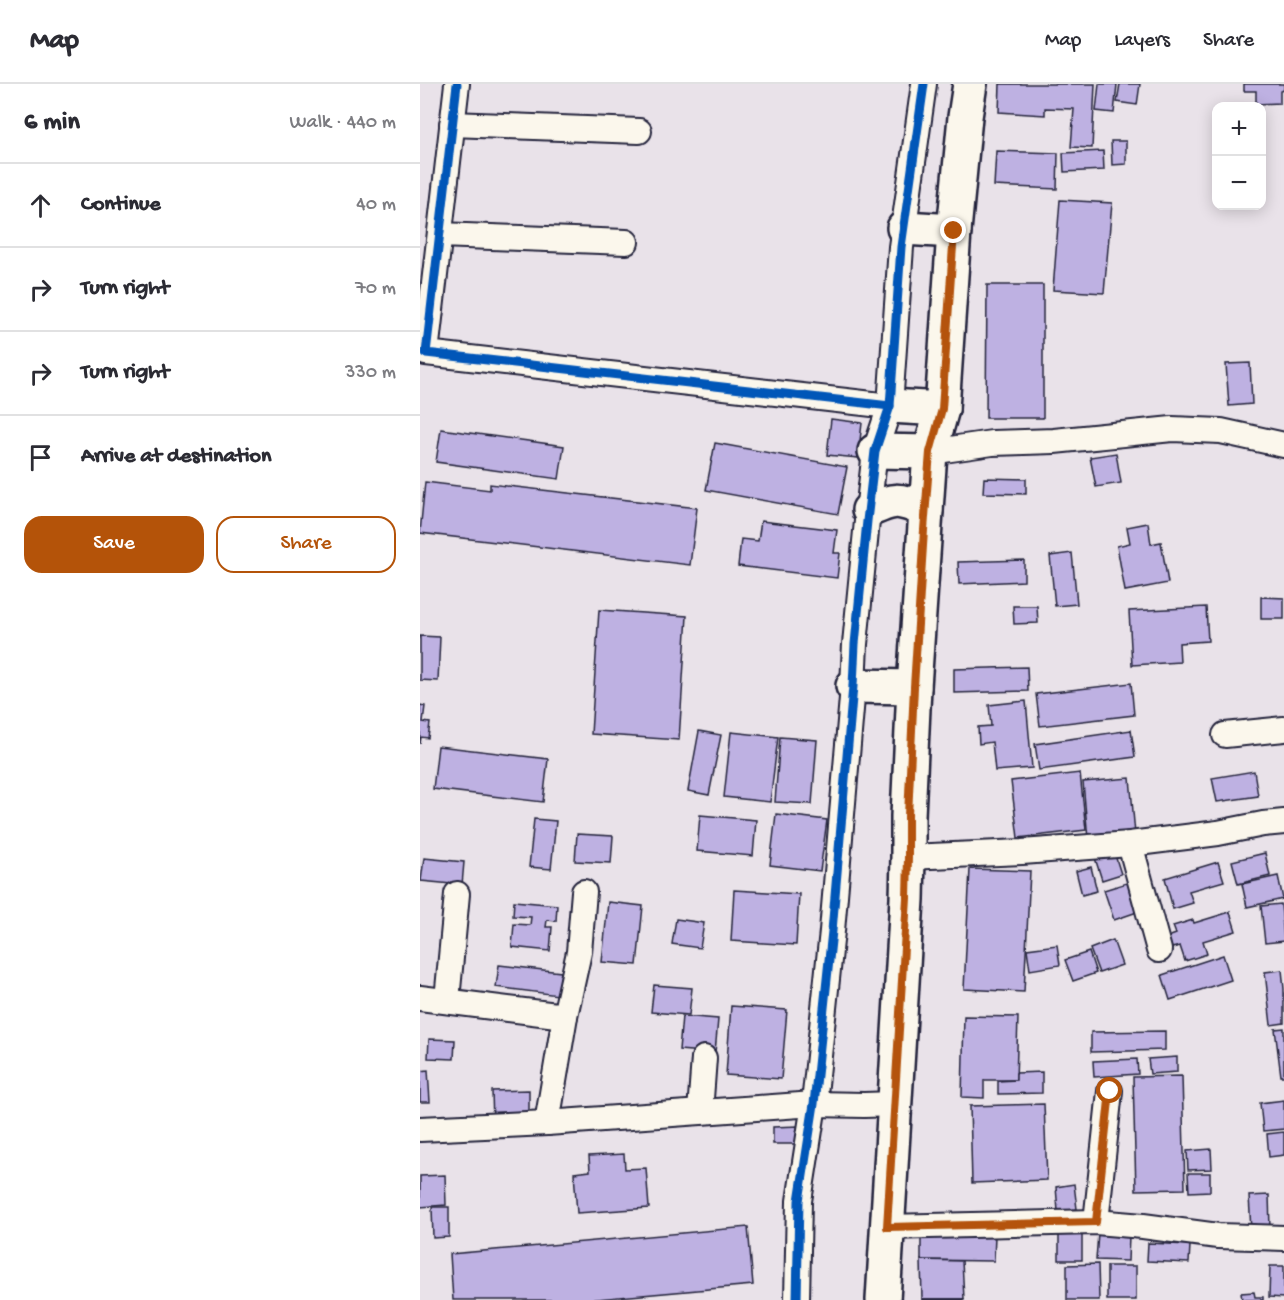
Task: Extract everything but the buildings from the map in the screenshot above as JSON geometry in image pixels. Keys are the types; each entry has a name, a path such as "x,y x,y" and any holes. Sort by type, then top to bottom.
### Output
{"main road":[{"path":"883,1300 908,857 914,687 930,452 942,409 954,231 970,84"},
{"path":"904,228 954,231"},
{"path":"890,406 942,409"},
{"path":"875,451 930,452"},
{"path":"868,510 889,501 901,501 926,510"},
{"path":"853,686 914,687"}],"street":[{"path":"457,84 440,235 423,352 890,406"},
{"path":"797,1300 799,1201 813,1104 832,931 868,510 875,451 890,406 901,247 924,84"},
{"path":"452,124 639,131"},
{"path":"440,235 626,242"},
{"path":"930,452 992,443 1054,441 1172,429 1221,431 1284,445"},
{"path":"1225,735 1284,729"},
{"path":"908,857 1130,844 1284,822"},
{"path":"1130,844 1159,950"},
{"path":"547,1124 565,1016 579,952 584,892"},
{"path":"447,1000 457,894"},
{"path":"420,998 565,1016"},
{"path":"700,1112 704,1058"},
{"path":"1096,1222 1110,1091"},
{"path":"420,1129 547,1124 813,1104 895,1104"},
{"path":"887,1227 1096,1222 1218,1236 1284,1238"}],"cycle path":[{"path":"457,84 426,353 890,406"},
{"path":"797,1300 799,1201 814,1104 832,931 867,521 875,451 890,406 901,247 924,84"}],"route":[{"path":"954,231 942,409 930,452 914,687 907,898 887,1227 1096,1222 1110,1091"}]}
